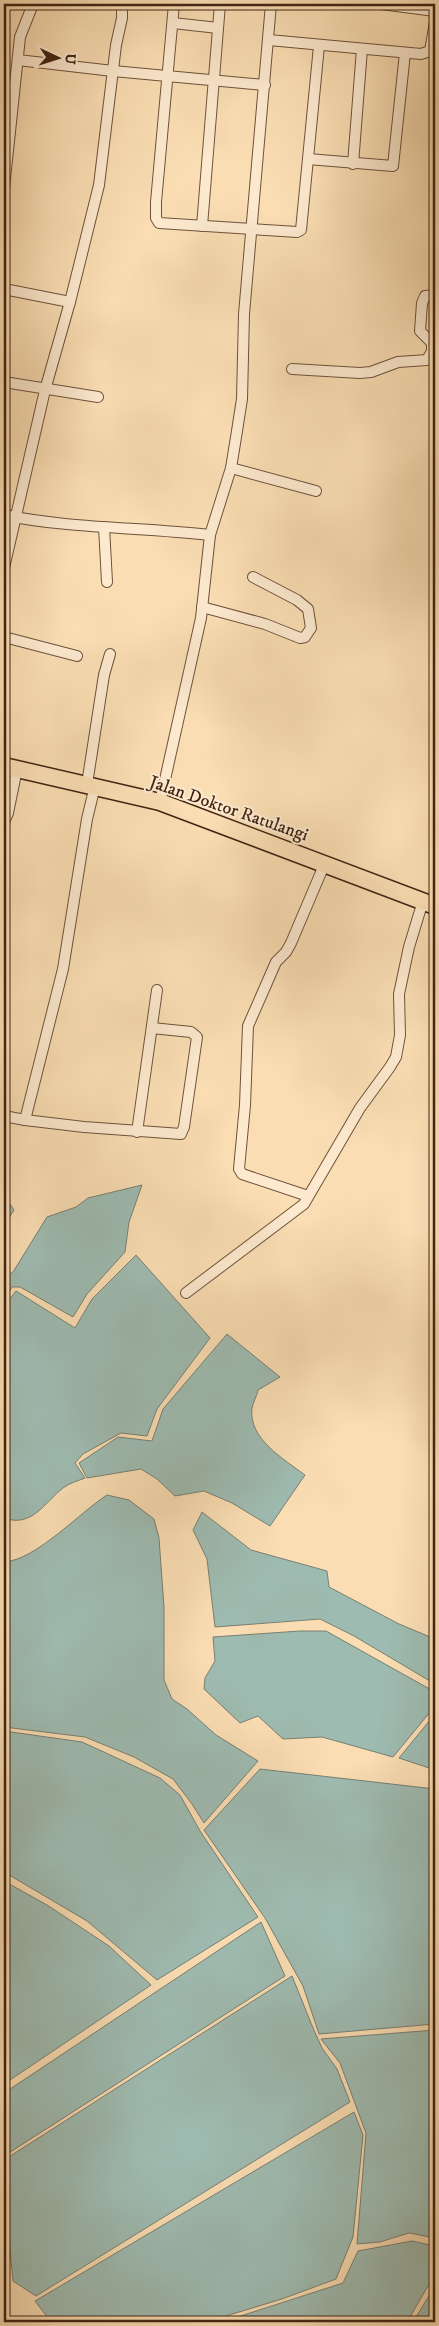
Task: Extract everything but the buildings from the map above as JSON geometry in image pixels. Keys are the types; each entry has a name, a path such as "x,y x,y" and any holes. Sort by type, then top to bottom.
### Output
{"highway":[{"name":"Jalan Doktor Ratulangi","path":"10,767 160,802 429,904"}],"street":[{"path":"4,188 20,37 33,4"},
{"path":"4,568 45,390 70,302 99,185 113,71 122,18 122,4"},
{"path":"174,4 156,221 161,224 297,232 301,230 319,46"},
{"path":"202,226 220,4"},
{"path":"160,802 202,607 210,535 230,468 242,399 244,314 272,4"},
{"path":"381,4 435,11"},
{"path":"269,40 421,54 430,51 435,22"},
{"path":"173,23 218,28"},
{"path":"353,164 362,49"},
{"path":"308,159 393,166 404,53"},
{"path":"18,60 265,85"},
{"path":"4,289 70,302"},
{"path":"292,369 360,373 371,372 398,362 427,360 432,351 432,343 420,331 422,303 425,296 435,295"},
{"path":"4,382 98,397"},
{"path":"230,468 316,491"},
{"path":"4,515 104,527 164,529 210,535"},
{"path":"104,527 107,582"},
{"path":"202,607 264,624 294,636 305,637 311,628 308,609 297,600 253,577"},
{"path":"4,637 77,656"},
{"path":"25,1120 63,969 87,820 104,674 110,654"},
{"path":"4,822 7,816 10,767"},
{"path":"308,1196 242,1174 239,1170 245,1105 248,1026 276,962 286,952 292,942 325,863"},
{"path":"186,1293 304,1204 360,1108 396,1057 400,1034 399,994 409,947 429,904"},
{"path":"136,1132 157,990"},
{"path":"4,1116 136,1132 178,1135 182,1133 197,1042 195,1034 152,1028"}],"water":[{"path":"142,1185 129,1222 125,1252 87,1294 73,1317 20,1287 12,1287 4,1301 4,1278 13,1272 47,1217 76,1207 88,1198"},
{"path":"4,1195 14,1210 4,1222"},
{"path":"136,1255 210,1338 157,1409 147,1436 121,1433 83,1454 75,1463 85,1478 65,1486 30,1517 22,1520 4,1518 4,1307 16,1291 75,1328 92,1299"},
{"path":"227,1334 280,1377 258,1390 252,1408 252,1419 261,1439 278,1455 305,1475 270,1526 232,1503 204,1491 175,1496 157,1479 141,1469 87,1478 79,1463 118,1437 152,1441 163,1409"},
{"path":"107,1495 129,1500 154,1519 159,1538 164,1607 164,1680 172,1699 187,1709 216,1735 258,1761 204,1823 173,1779 134,1757 85,1737 4,1727 4,1562 30,1553 43,1545"},
{"path":"202,1512 251,1550 327,1571 329,1587 399,1624 435,1639 435,1684 354,1636 320,1619 215,1627 207,1559 193,1530"},
{"path":"326,1631 435,1692 435,1706 393,1757 322,1737 283,1739 258,1716 240,1723 204,1689 205,1678 215,1661 213,1637"},
{"path":"435,1714 435,1770 399,1758"},
{"path":"4,1731 82,1742 160,1778 180,1795 200,1831 258,1917 157,1980 87,1921 4,1872"},
{"path":"260,1769 435,1789 435,2024 319,2034 303,1986 265,1918 204,1830"},
{"path":"4,1881 47,1905 109,1946 151,1985 4,2084"},
{"path":"261,1922 285,1976 4,2156 4,2093"},
{"path":"292,1976 322,2048 337,2069 350,2102 36,2296 13,2281 4,2188 4,2160"},
{"path":"435,2030 435,2238 409,2233 380,2242 357,2244 366,2133 340,2063 321,2039"},
{"path":"354,2112 363,2135 353,2237 336,2279 282,2299 206,2322 60,2322 48,2318 35,2301"},
{"path":"412,2241 435,2246 435,2274 407,2322 222,2322 343,2283 358,2251"},
{"path":"435,2286 435,2322 413,2322"}]}
